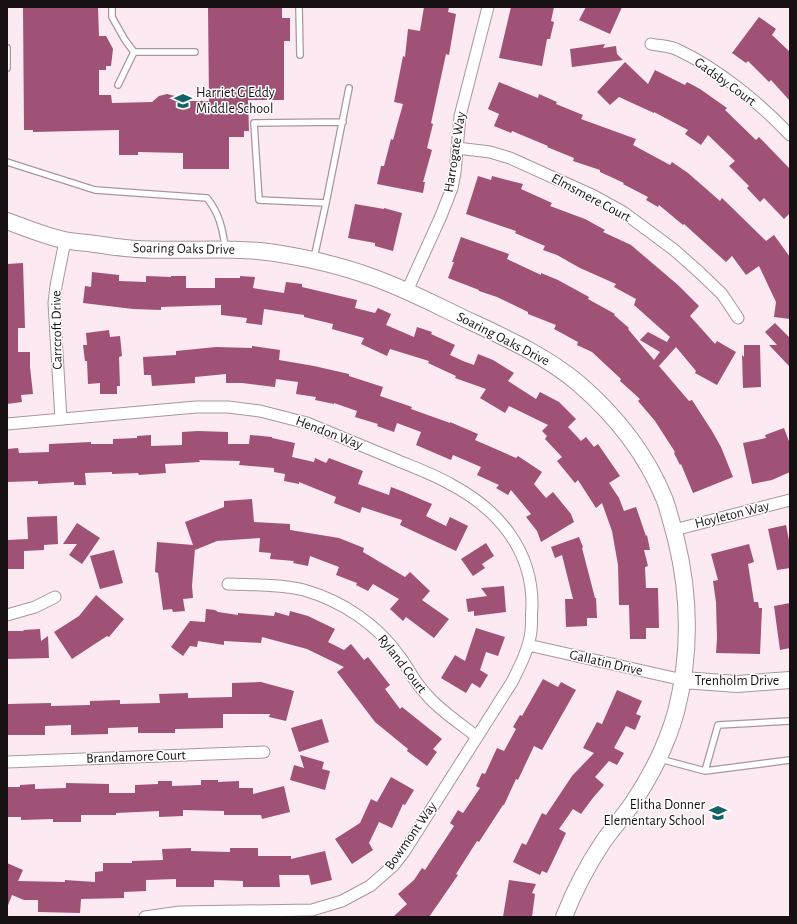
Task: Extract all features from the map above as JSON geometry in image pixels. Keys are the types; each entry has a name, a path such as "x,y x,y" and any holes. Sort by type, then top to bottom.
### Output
{"street":[{"name":"Harrogate Way","path":"407,291 447,202 454,173 460,116 488,7"},
{"name":"Gadsby Court","path":"652,44 677,49 704,64 729,81 752,100 790,136"},
{"name":"Elmsmere Court","path":"457,148 490,152 510,158 594,196 623,212 673,249 698,271 722,294 738,318"},
{"name":"Soaring Oaks Drive","path":"7,222 65,241 134,249 225,249 274,253 339,266 370,276 407,291 523,347 551,363 577,383 608,413 632,442 650,470 664,499 674,530 686,590 688,622 687,655 675,714 665,744 658,759 633,803 603,842 586,869 571,898 564,917"},
{"name":"Carrcroft Drive","path":"60,419 54,303 65,241"},
{"name":"Hendon Way","path":"7,424 196,407 260,411 307,423 437,477 466,493 491,512 511,536 519,550 526,565 532,596 531,631 528,645"},
{"name":"Hoyleton Way","path":"674,530 790,500"},
{"name":"Ryland Court","path":"228,584 288,587 318,595 345,607 369,624 390,645 416,683 437,706 477,737"},
{"path":"7,615 35,607 55,597"},
{"name":"Gallatin Drive","path":"528,645 683,680"},
{"name":"Bowmont Way","path":"145,917 180,912 312,910 342,901 370,886 394,865 404,852 512,682 520,668 528,645"},
{"name":"Trenholm Drive","path":"683,680 737,684 790,680"},
{"name":"Brandamore Court","path":"7,762 264,752"}],"lane":[{"path":"112,7 112,17 125,40 134,52"},
{"path":"299,7 300,55"},
{"path":"7,48 7,68"},
{"path":"134,52 195,52"},
{"path":"118,85 134,52"},
{"path":"313,260 349,88"},
{"path":"326,203 258,200 254,123 343,122"},
{"path":"7,162 95,190 207,198 214,207 219,218 224,234 225,249"},
{"path":"706,771 718,725 790,720"},
{"path":"658,759 706,771 790,760"}],"building":[{"path":"23,7 98,7 99,36 106,36 113,49 111,66 106,66 106,70 99,70 99,95 111,95 112,103 152,102 159,96 167,94 179,97 183,101 209,101 208,7 282,7 282,18 290,18 290,41 284,41 284,100 248,100 249,131 244,131 244,137 229,137 229,169 183,169 183,153 138,152 138,155 119,155 119,130 33,132 33,130 24,130"},
{"path":"424,7 449,7 448,12 456,14 449,55 446,54 431,123 433,124 427,148 432,150 423,182 425,182 423,193 377,184 381,166 384,166 391,139 393,140 403,104 394,102 403,56 405,57 408,29 420,31"},
{"path":"511,7 554,7 551,21 554,22 550,39 547,39 542,66 499,58"},
{"path":"586,7 622,7 610,34 579,20"},
{"path":"759,17 776,29 772,35 790,52 790,101 771,80 769,82 748,61 746,63 732,53"},
{"path":"605,44 603,48 616,46 617,54 623,60 572,67 570,49"},
{"path":"625,62 648,84 655,70 685,85 687,82 700,89 727,108 725,110 756,140 759,137 790,169 790,213 784,219 764,198 760,202 747,188 749,186 729,166 735,161 708,135 701,145 685,134 688,130 654,112 619,97 610,105 597,92"},
{"path":"499,82 538,98 539,94 557,102 556,104 583,115 581,119 636,139 633,145 670,165 672,162 688,173 720,201 722,198 766,241 774,235 790,257 790,319 774,317 776,302 759,266 746,275 732,256 726,262 684,224 683,225 659,205 658,207 646,200 648,197 623,184 624,183 600,172 600,170 573,161 574,158 547,147 548,146 512,131 511,133 494,126 499,114 488,109"},
{"path":"478,176 491,180 492,176 523,184 521,189 552,203 550,206 585,219 605,230 603,232 631,245 678,285 699,306 690,316 715,344 717,341 736,352 717,385 695,373 696,371 676,347 659,366 689,401 692,400 721,447 733,477 693,493 681,464 680,465 674,453 675,452 655,421 638,401 640,399 592,352 577,345 578,342 554,329 556,325 528,314 528,312 497,297 448,278 461,237 509,254 507,259 541,275 541,273 558,280 589,297 588,299 615,314 614,315 629,328 628,329 654,360 660,352 640,340 648,332 667,342 670,337 634,305 636,299 614,287 616,284 580,268 557,255 543,250 545,246 515,233 516,231 466,214"},
{"path":"355,204 384,208 402,213 393,251 375,246 375,243 348,238"},
{"path":"23,263 25,328 18,328 18,352 30,352 33,394 21,395 22,402 7,404 7,264"},
{"path":"92,272 119,275 119,281 146,282 146,276 186,276 186,288 215,288 215,278 240,278 240,276 255,277 253,288 284,293 286,282 302,284 302,287 357,300 355,308 375,313 378,308 391,314 386,325 414,337 417,327 432,332 431,334 455,345 450,355 463,361 474,365 478,354 493,360 514,373 508,381 536,399 540,392 559,402 576,419 568,427 581,441 586,437 594,447 598,444 620,476 609,483 619,498 624,511 636,507 646,536 647,535 650,550 644,550 648,566 645,567 646,588 658,588 659,628 646,628 646,639 630,639 629,605 619,605 618,565 612,531 602,503 596,508 578,480 575,483 557,461 562,457 545,439 547,436 542,431 548,425 509,406 505,413 480,398 486,389 455,378 456,376 428,363 429,361 390,349 387,356 361,344 364,338 332,329 333,324 304,317 304,315 264,309 262,325 246,323 247,318 221,315 221,305 161,307 161,310 133,309 83,303 85,286 91,287"},
{"path":"775,323 790,338 790,367 769,345 777,345 765,332"},
{"path":"109,330 110,337 120,336 122,356 119,357 120,386 117,386 117,394 100,394 100,383 88,384 87,361 85,361 83,345 87,345 86,333"},
{"path":"744,345 760,345 761,387 743,388 742,355 744,357"},
{"path":"252,346 280,350 279,360 349,374 349,376 383,387 380,396 412,407 411,409 450,422 478,434 475,440 516,458 518,456 542,472 534,484 546,498 553,492 571,514 574,522 541,542 537,531 526,517 531,514 511,490 508,495 496,488 499,485 477,475 481,467 453,455 451,460 416,445 421,432 397,423 394,432 377,426 378,424 355,417 357,411 334,403 315,400 316,397 296,394 298,382 276,379 275,387 242,383 226,383 226,374 195,377 195,383 152,386 151,375 144,375 143,357 176,355 176,351 216,347 252,348"},
{"path":"784,428 790,444 790,472 772,480 752,484 743,443 766,438 765,435"},
{"path":"182,432 228,432 228,444 249,444 250,435 272,437 295,443 292,457 314,462 315,458 326,463 329,458 363,471 358,484 389,495 391,487 432,504 426,516 446,526 450,517 468,526 456,551 400,525 402,520 362,507 360,513 334,503 336,497 299,482 299,484 284,481 285,474 274,472 274,468 239,465 240,461 199,460 200,462 165,464 166,473 139,475 138,473 112,474 112,472 85,473 86,485 74,485 74,482 38,484 38,481 7,482 7,449 18,448 19,453 49,452 49,444 91,442 91,444 113,444 113,439 137,438 137,436 151,435 151,446 182,445"},
{"path":"252,499 254,522 290,524 290,530 339,538 364,548 363,552 405,577 410,572 430,591 422,600 449,619 434,638 406,617 403,621 390,609 399,599 373,584 368,591 356,585 357,583 336,575 339,567 310,556 308,566 293,563 294,561 270,559 271,553 259,552 260,538 217,541 195,550 195,548 192,586 193,598 183,599 185,611 173,612 172,609 163,610 158,573 155,572 157,542 193,545 185,522 224,507 224,501"},
{"path":"57,516 58,544 44,545 44,550 24,551 24,569 7,569 7,540 28,539 27,517"},
{"path":"77,523 100,538 82,564 69,555 77,544 63,544"},
{"path":"786,525 790,545 790,568 777,570 768,529"},
{"path":"579,537 596,598 597,618 587,618 587,626 566,627 565,599 573,599 562,555 555,558 551,547"},
{"path":"486,543 494,556 482,564 485,568 473,576 461,559"},
{"path":"749,544 754,562 748,564 754,602 758,602 759,608 762,608 760,654 716,653 716,602 713,581 718,580 711,554"},
{"path":"114,550 123,583 100,589 90,556"},
{"path":"504,586 506,612 474,616 474,611 468,612 466,599 487,596 481,588"},
{"path":"96,595 124,619 109,637 107,636 72,659 54,632 79,616"},
{"path":"790,603 790,648 780,650 774,606"},
{"path":"206,609 238,615 238,613 274,616 275,612 289,616 290,611 308,616 335,629 328,642 344,650 351,644 364,660 368,657 390,685 385,689 400,709 402,707 442,739 433,749 437,752 427,766 407,751 408,749 375,722 337,672 344,667 307,649 262,637 261,643 224,641 224,645 198,641 197,647 190,646 183,656 171,647 190,621 205,622"},
{"path":"476,628 505,637 498,656 486,652 480,670 488,675 480,688 472,683 466,693 441,678 455,655 465,661"},
{"path":"40,629 41,641 48,636 49,658 7,659 7,631"},
{"path":"543,679 558,687 561,682 576,690 542,750 534,746 504,805 479,842 477,841 456,874 458,875 429,917 393,917 407,904 398,894 414,880 422,868 425,870 454,826 450,823 458,810 463,813 480,788 476,786 482,773 485,774 497,748 504,751 516,729 513,727 520,715 522,716"},
{"path":"261,682 294,691 286,721 269,717 270,714 223,714 223,728 175,729 175,733 138,733 138,727 108,728 108,734 71,735 71,725 45,726 45,735 7,735 7,704 51,703 51,706 90,705 90,701 120,700 120,704 160,703 159,694 188,693 188,698 232,697 232,683"},
{"path":"617,690 642,701 636,714 641,716 635,730 626,726 614,748 624,753 617,765 609,761 595,777 604,785 581,814 573,809 559,829 566,833 547,873 542,871 540,875 513,862 522,843 526,845 542,813 546,815 572,776 594,753 583,748 597,722 602,724"},
{"path":"322,719 329,742 299,752 291,728"},
{"path":"300,755 324,762 322,769 330,771 325,790 290,780 294,765 304,768"},
{"path":"391,777 414,790 405,805 403,804 392,828 379,822 369,843 373,850 352,864 335,839 360,823 371,799 377,802"},
{"path":"201,780 218,780 218,782 239,781 239,788 253,788 253,794 284,786 290,812 262,819 261,815 224,815 224,811 183,810 183,816 159,817 159,811 116,813 116,815 81,815 81,822 53,822 53,819 21,820 21,817 7,817 7,787 20,787 20,785 35,784 35,789 66,788 66,783 109,784 109,793 135,793 135,785 158,784 158,781 172,781 172,786 201,785"},
{"path":"191,848 191,851 230,852 230,848 258,848 258,856 291,856 291,859 325,851 332,880 311,885 309,875 279,875 280,887 243,887 243,881 214,880 214,887 176,887 176,879 146,880 146,891 124,892 124,898 81,899 80,913 38,912 38,900 24,900 12,895 7,908 7,863 23,870 18,881 65,882 65,880 95,882 95,872 103,871 103,863 132,863 132,861 163,860 162,849"},
{"path":"509,880 536,884 532,893 535,894 532,917 503,917"}],"place":[{"name":"Harriet G Eddy Middle School","path":"183,101"},
{"name":"Elitha Donner Elementary School","path":"718,813"}]}
